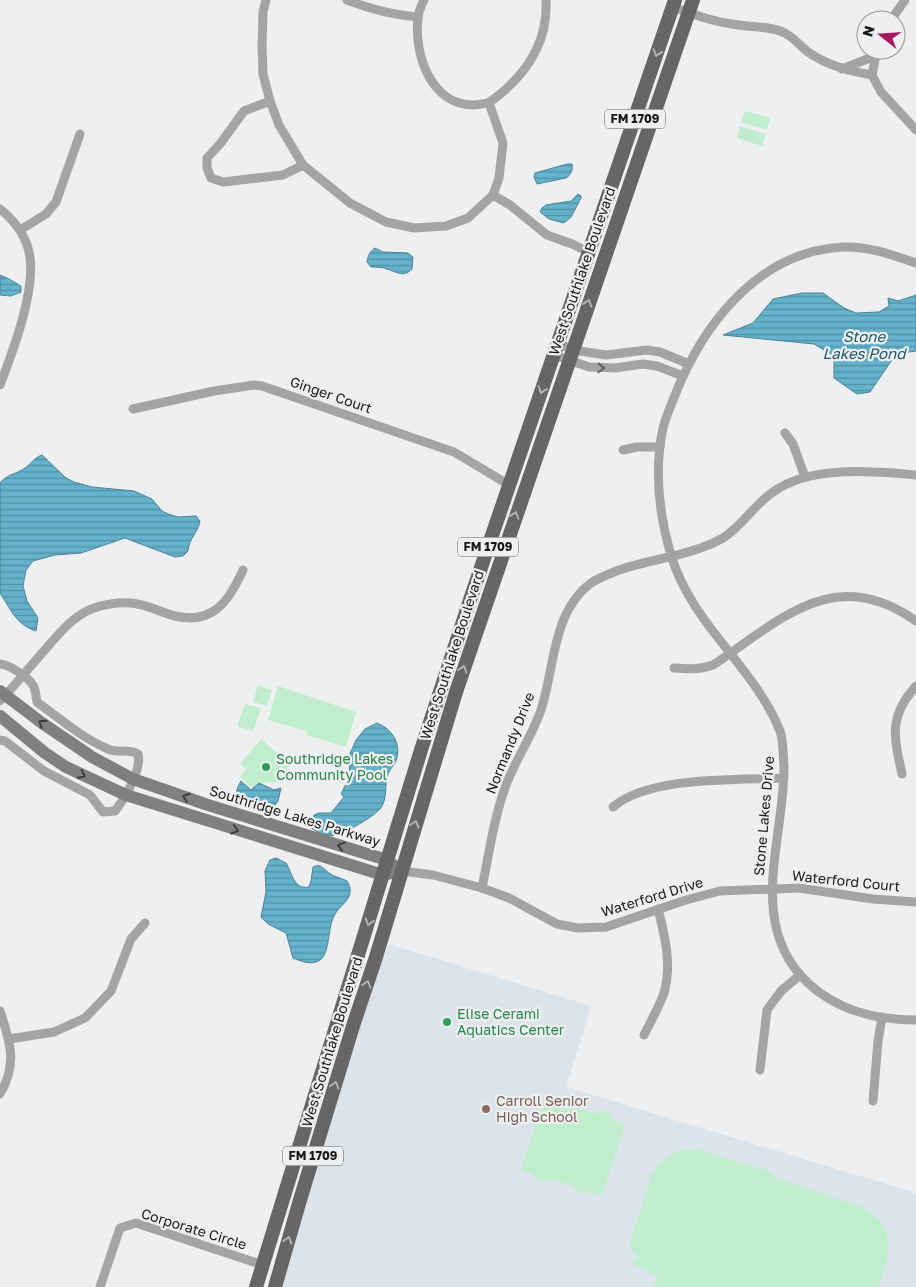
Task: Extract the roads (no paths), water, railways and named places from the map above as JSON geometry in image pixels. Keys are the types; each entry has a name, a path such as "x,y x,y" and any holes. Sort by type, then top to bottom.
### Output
{"main road":[{"name":"West Southlake Boulevard","path":"256,1287 463,620 674,4"},
{"name":"West Southlake Boulevard","path":"275,1287 456,692 690,6"}],"street":[{"path":"266,0 263,12 263,74 279,125 303,165 350,204 386,222 414,228 446,226 468,218 493,195 499,178 503,144 489,103"},
{"path":"348,0 402,16 418,17"},
{"path":"424,0 418,17 418,38 422,64 429,80 441,93 456,102 473,105 489,103 521,76 539,45 547,16 546,0"},
{"path":"674,4 690,6 731,24 778,30 789,35 809,52 842,69 872,75"},
{"path":"842,69 861,60"},
{"path":"875,60 872,75 881,92 916,130"},
{"path":"270,101 244,111 220,144 207,158 207,168 211,178 223,182 284,176 303,165"},
{"path":"20,230 46,214 56,202 80,134"},
{"path":"493,195 547,235 589,252"},
{"path":"0,209 20,230 30,256 31,276 25,309 0,384"},
{"name":"Stone Lakes Drive","path":"916,263 880,251 844,247 819,250 784,262 759,276 736,296 704,336 683,376 663,427 658,484 662,523 671,557 691,603 768,705 781,734 784,778 772,888 776,930 787,956 800,975 815,990 840,1006 898,1020 916,1020"},
{"path":"556,350 570,355 589,367 615,368 644,364 657,366 683,376"},
{"path":"570,355 606,355 654,351 689,364"},
{"name":"Ginger Court","path":"133,410 214,391 254,385 262,386 454,452 508,485"},
{"path":"785,433 793,444 805,477"},
{"path":"623,450 637,447 660,447"},
{"name":"Normandy Drive","path":"482,888 496,820 505,788 541,710 560,629 567,612 581,592 592,582 604,576 636,564 694,551 724,537 737,527 771,492 805,477 839,472 916,475"},
{"path":"2,696 62,630 73,620 88,611 112,603 130,603 176,616 200,617 222,605 232,592 242,570"},
{"path":"674,668 706,668 713,666 792,611 822,599 847,596 871,599 898,608 916,621"},
{"path":"0,664 7,665 23,675 36,689 37,702 59,719 110,750 132,750 138,754 139,759 137,769 126,795 115,811 103,812 90,795 44,771 5,740 0,740"},
{"path":"902,774 894,739 897,718 906,699 916,686"},
{"name":"Southridge Lakes Parkway","path":"2,696 80,748 133,778 208,805 387,860 401,871"},
{"path":"0,716 45,753 66,767 126,795 383,875 401,871"},
{"path":"613,807 623,798 630,795 670,785 698,781 784,778"},
{"name":"Waterford Drive","path":"401,871 432,875 482,888 509,898 556,924 578,928 606,927 686,900 720,891 772,888"},
{"name":"Waterford Court","path":"772,888 799,888 874,899 916,902"},
{"path":"644,1035 667,981 665,933 658,909"},
{"path":"9,1039 54,1032 85,1018 111,991 131,939 145,923"},
{"path":"760,1070 767,1010 781,991 800,975"},
{"path":"0,1011 9,1039 12,1059 5,1085 0,1094"},
{"path":"873,1101 882,1017"},
{"name":"Corporate Circle","path":"100,1287 120,1228 136,1223 263,1265"}],"water":[{"path":"572,164 572,168 566,178 537,184 534,177 535,173"},
{"path":"578,194 581,198 571,217 564,223 549,219 540,212 546,205 571,201"},
{"path":"375,248 383,252 408,253 413,257 412,269 403,274 383,268 371,267 367,260"},
{"path":"0,275 21,286 21,292 11,296 0,295"},
{"name":"Stone Lakes Pond","path":"802,293 823,293 844,308 856,313 879,312 889,306 888,298 898,301 916,295 916,351 896,354 870,392 857,394 834,378 834,356 814,344 723,335 753,323 773,299"},
{"path":"42,455 66,478 74,482 92,487 134,491 152,499 162,511 168,514 178,517 196,516 200,521 188,551 183,556 175,557 125,538 81,553 55,555 33,561 26,570 23,586 27,601 38,618 36,631 18,620 0,593 0,483"},
{"path":"377,723 388,729 392,734 398,750 395,763 387,776 384,803 379,810 366,820 342,833 330,836 316,831 309,826 314,815 318,813 331,813 344,797 341,794 350,776 349,756 356,740 365,729"},
{"path":"241,781 251,790 259,783 274,790 281,788 278,801 275,805 269,802 259,807 251,807 244,804 239,799 237,793 237,788"},
{"path":"276,858 286,863 294,880 300,886 309,887 313,867 318,866 347,881 350,888 349,896 335,914 326,951 322,958 316,962 307,962 293,958 286,933 268,924 261,917 266,892 265,871 270,860"}],"place":[{"name":"Southridge Lakes Community Pool","path":"266,767"},
{"name":"Elise Cerami Aquatics Center","path":"447,1022"},
{"name":"Carroll Senior High School","path":"486,1109"}]}
